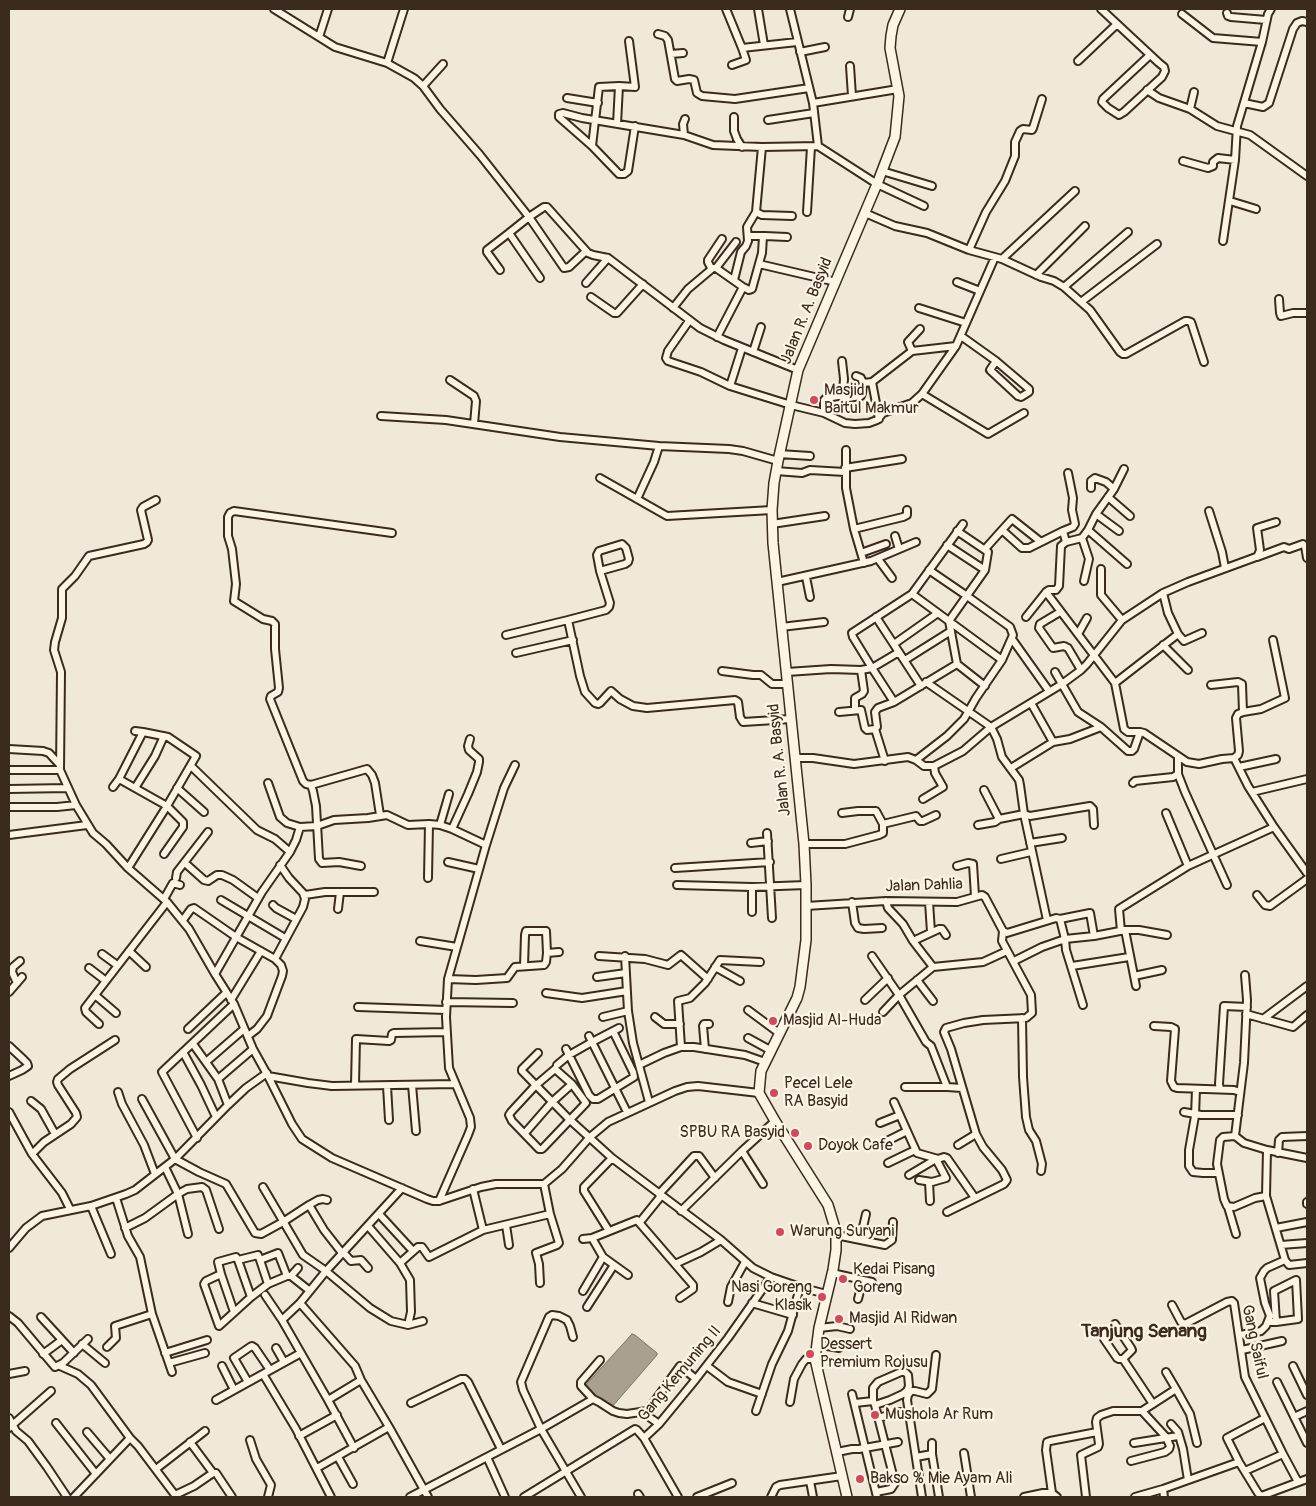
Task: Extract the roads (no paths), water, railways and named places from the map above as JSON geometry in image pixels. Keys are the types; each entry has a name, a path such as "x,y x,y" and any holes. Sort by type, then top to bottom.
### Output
{"main road":[{"name":"Jalan R. A. Basyid","path":"759,1093 760,1077 765,1062 797,998 806,940 804,844 772,524 776,471 798,370 865,213 894,137 898,114 898,89 890,48 893,25 900,9"},
{"path":"759,1093 832,1215 836,1235 836,1250 818,1328 815,1359 847,1497"}],"street":[{"path":"274,9 335,47 387,63 414,78 423,86 530,217 564,268 569,267 586,251"},
{"path":"319,37 328,9"},
{"path":"387,63 404,9"},
{"path":"726,9 746,60 732,64"},
{"path":"758,9 764,46"},
{"path":"790,9 814,113 814,146 807,212"},
{"path":"848,17 850,9"},
{"path":"1101,9 1164,67 1165,71 1162,78 1124,112 1119,115 1108,108 1102,102 1103,99 1150,55"},
{"path":"1223,241 1230,200 1237,130 1262,42 1266,20 1271,9"},
{"path":"1226,13 1231,17 1266,20"},
{"path":"1182,14 1214,38 1262,42"},
{"path":"1244,103 1263,106 1269,102 1292,29 1297,23 1307,22"},
{"path":"1078,61 1117,24"},
{"path":"658,34 668,38 674,80 694,80 696,91 702,96 735,99 809,88"},
{"path":"592,146 599,87 634,87 629,41"},
{"path":"742,48 797,42"},
{"path":"800,52 825,47"},
{"path":"671,54 683,53"},
{"path":"423,86 443,64"},
{"path":"850,66 852,96"},
{"path":"616,124 619,86"},
{"path":"813,103 898,89"},
{"path":"1147,90 1159,98 1190,109 1217,126 1250,134 1307,176"},
{"path":"1190,109 1194,92"},
{"path":"567,98 598,103"},
{"path":"969,250 986,212 1005,180 1015,156 1015,142 1020,131 1023,129 1032,130 1042,99"},
{"path":"635,126 628,171 624,174 619,174 592,146 558,116 560,113 563,113 616,124 635,126 684,135 713,145 762,148 814,146 876,184 924,206"},
{"path":"768,120 814,113"},
{"path":"734,117 736,139 742,147"},
{"path":"684,135 683,124 686,119"},
{"path":"734,280 741,252 746,246 747,227 756,212 762,148"},
{"path":"1183,161 1208,168 1213,166 1215,159 1218,158 1235,160"},
{"path":"882,171 932,186"},
{"path":"689,320 668,351 666,360 701,372 730,386 824,413 850,424 869,423 879,419 883,414 912,403 922,394 956,346 980,291 998,258 1075,191"},
{"path":"1230,200 1256,209"},
{"path":"500,270 487,250 544,207 548,207 591,255 608,258 700,328 742,348 798,370"},
{"path":"756,212 762,215 792,216"},
{"path":"865,213 895,226 927,233 969,250 998,258 1054,281 1064,287 1092,312 1123,354 1188,321 1204,362"},
{"path":"1036,275 1085,226"},
{"path":"1064,287 1128,232"},
{"path":"509,233 540,278"},
{"path":"748,236 787,237"},
{"path":"722,239 708,261 714,268 749,290 752,289 759,264 763,247 763,236"},
{"path":"673,308 688,289 714,268 736,242"},
{"path":"1081,302 1157,244"},
{"path":"586,283 608,258"},
{"path":"759,264 836,282"},
{"path":"956,282 980,291"},
{"path":"592,297 614,313 617,313 643,284"},
{"path":"717,337 743,287"},
{"path":"1279,299 1281,316 1293,313 1307,313"},
{"path":"919,308 966,323"},
{"path":"753,352 761,328"},
{"path":"912,351 908,342 920,329"},
{"path":"960,336 996,361 1029,389 1029,392 1020,397 1018,396 990,370 996,361"},
{"path":"863,384 872,382 912,351 956,346"},
{"path":"730,386 742,348"},
{"path":"840,396 843,392 844,379 842,361"},
{"path":"824,413 824,400 826,398 861,396 863,384 861,378 856,376"},
{"path":"450,380 474,396 476,401 474,424"},
{"path":"872,382 879,419"},
{"path":"922,394 988,434 1024,413"},
{"path":"381,416 446,420 560,437 659,446 729,448 779,457 810,456"},
{"path":"637,499 654,462 659,446"},
{"path":"846,450 846,488 854,529 864,563"},
{"path":"776,471 802,473 810,470 845,470 902,460"},
{"path":"1026,617 1046,592 1056,590 1059,586 1060,548 1062,544 1082,538 1096,514 1114,490 1124,469"},
{"path":"1002,530 1022,548 1029,548 1073,527 1075,524 1071,508 1073,498 1068,473"},
{"path":"600,478 668,516 772,510"},
{"path":"1091,488 1091,481 1095,478 1106,482 1114,490"},
{"path":"1108,497 1130,516"},
{"path":"60,768 61,672 54,650 62,618 62,589 75,576 88,556 147,542 141,510 156,500"},
{"path":"854,529 903,517 907,515 907,510"},
{"path":"1209,511 1225,568"},
{"path":"380,815 375,783 372,775 366,769 311,785 303,781 270,699 271,696 279,691 275,624 234,602 236,584 232,549 228,536 228,517 230,513 234,512 392,533"},
{"path":"1096,514 1119,531"},
{"path":"772,524 826,516"},
{"path":"985,549 1012,519 1042,542"},
{"path":"1256,557 1260,550 1257,528 1276,522"},
{"path":"894,702 852,635 853,631 912,594 963,524"},
{"path":"957,530 988,553 985,570 949,621 957,664 985,686"},
{"path":"1088,530 1127,564"},
{"path":"1063,531 1066,542"},
{"path":"895,536 899,549"},
{"path":"1082,538 1089,559 1084,581"},
{"path":"777,582 806,577 878,559 916,542"},
{"path":"506,635 606,610 610,603 600,570 597,555 599,551 622,544 626,548 628,562 600,570"},
{"path":"861,552 886,544"},
{"path":"795,758 813,758 854,764 905,757 916,760 924,766 934,766 962,751 991,727 1062,684 1081,670 1122,620 1163,593 1282,548 1289,549 1303,544 1307,558"},
{"path":"947,545 985,570"},
{"path":"878,559 892,578"},
{"path":"1101,569 1101,595 1122,620"},
{"path":"916,760 957,728 1002,660 1013,635 1010,628 929,570"},
{"path":"806,577 810,597"},
{"path":"1046,592 1115,683 1124,729 1128,732 1140,732 1187,762 1199,764 1234,758 1238,755 1239,751 1236,716 1240,712 1261,709 1286,698 1273,640"},
{"path":"1163,593 1168,613 1184,642 1202,634"},
{"path":"912,594 1002,660"},
{"path":"1060,612 1040,624 1039,628 1053,648 1066,646 1081,670"},
{"path":"894,644 938,613"},
{"path":"876,617 899,652 924,684 991,727 1000,752 1020,785 1031,852 1047,920"},
{"path":"1078,634 1087,618"},
{"path":"568,620 585,692 595,703 598,704 611,691 620,699 633,706 647,708 735,700 738,702 740,717 743,722 791,719"},
{"path":"781,627 824,622"},
{"path":"905,660 951,631"},
{"path":"1115,683 1178,634"},
{"path":"1012,639 1049,691"},
{"path":"516,653 572,640"},
{"path":"1163,645 1188,670"},
{"path":"787,672 831,669 861,670 872,668 899,652"},
{"path":"875,730 878,728 876,710 894,702 957,664"},
{"path":"855,710 855,698 864,691 861,670"},
{"path":"722,671 761,675 772,684 788,684"},
{"path":"1055,672 1078,712 1101,726 1129,752 1134,749 1140,732"},
{"path":"1211,685 1241,682 1243,686 1243,712"},
{"path":"1031,703 1053,742"},
{"path":"839,712 859,710 862,712 866,729 875,730"},
{"path":"1011,768 1053,742 1070,739 1101,726"},
{"path":"875,730 885,760"},
{"path":"128,868 196,756 177,742 164,736 135,731"},
{"path":"113,787 143,732"},
{"path":"135,788 155,756 164,736"},
{"path":"452,830 477,772 479,762 479,759 469,750 470,739"},
{"path":"9,749 50,753 60,768 67,788 76,805 93,833 128,868 166,901 183,920 232,1002 253,1049 292,1124 307,1143 332,1158 427,1199 439,1201 473,1189 496,1184 544,1184 565,1166 590,1137 608,1122 675,1090 698,1086 759,1093"},
{"path":"1178,757 1178,774 1185,792 1228,885"},
{"path":"1234,758 1274,827 1307,873"},
{"path":"1239,767 1276,759"},
{"path":"439,1201 471,1127 470,1118 449,1068 446,1032 448,979 486,845 504,788 515,765"},
{"path":"191,766 257,830 275,839 290,852"},
{"path":"923,799 943,788 935,773 934,766"},
{"path":"9,770 60,768"},
{"path":"1133,783 1173,778 1178,774"},
{"path":"119,778 167,806 182,820 184,824 164,854"},
{"path":"1252,792 1307,779"},
{"path":"268,783 280,817 287,823 300,827 317,826 334,820 390,815 408,825 440,825 486,845"},
{"path":"311,785 316,806 320,861 322,863 338,862 361,866"},
{"path":"9,789 67,788"},
{"path":"177,788 204,812"},
{"path":"984,790 999,819"},
{"path":"440,825 449,794"},
{"path":"9,806 76,805"},
{"path":"978,825 1024,814 1028,816 1090,806 1093,809 1094,825"},
{"path":"804,844 845,844 882,834 883,824 876,811 858,810 842,813"},
{"path":"1166,813 1188,866"},
{"path":"883,824 916,816 920,821 923,821 936,815"},
{"path":"428,878 429,824"},
{"path":"9,835 87,825"},
{"path":"215,974 258,898 290,852 300,827"},
{"path":"1136,986 1119,910 1188,866 1274,827"},
{"path":"176,878 178,872 208,832"},
{"path":"767,833 772,918"},
{"path":"1030,843 1062,838"},
{"path":"751,843 768,841"},
{"path":"1000,859 1031,852"},
{"path":"448,862 479,869"},
{"path":"675,868 770,862"},
{"path":"185,863 204,880 208,881 217,875 222,875 233,880 258,898"},
{"path":"957,866 968,863 973,864 975,896"},
{"path":"275,959 305,902 304,896 280,866"},
{"path":"1257,895 1265,906 1270,906 1307,879"},
{"path":"99,1024 85,1010 166,901 173,883 180,886"},
{"path":"677,885 752,887 806,885"},
{"path":"752,887 752,912"},
{"path":"304,896 326,892 374,892"},
{"path":"338,909 340,892"},
{"name":"Jalan Dahlia","path":"806,906 886,900 964,901 982,895 985,897 1003,931"},
{"path":"221,900 285,938"},
{"path":"886,900 888,908 903,924 932,966"},
{"path":"852,902 855,923 858,928 864,930 882,928"},
{"path":"929,902 931,932"},
{"path":"273,905 296,919"},
{"path":"183,920 191,909 194,908 236,937 275,959 281,965 282,976 267,1016 257,1029 248,1036"},
{"path":"947,1212 1004,1184 1007,1180 976,1134 945,1030 964,1023 984,1020 1026,1018 1032,1013 1031,995 1007,951 1002,938 1003,931 1009,932 1047,920 1090,913 1094,936"},
{"path":"1060,919 1066,950 1084,1005"},
{"path":"913,941 940,929 946,935"},
{"path":"1014,961 1042,947 1065,939 1123,930 1139,930 1167,935"},
{"path":"448,979 505,979 511,975 514,968 544,965 547,953 546,931 526,931 524,966"},
{"path":"420,940 457,947"},
{"path":"129,951 146,967"},
{"path":"197,1138 162,1074 232,1002 261,951"},
{"path":"883,1012 932,966 983,962 1007,951"},
{"path":"547,953 559,952"},
{"path":"102,954 117,965"},
{"path":"599,956 645,958 668,964 682,955 708,978"},
{"path":"625,956 628,1011 633,1043 649,1102"},
{"path":"872,956 899,995 934,1052 947,1087"},
{"path":"1072,966 1129,957"},
{"path":"681,1047 678,1001 690,998 708,978 720,960 760,962"},
{"path":"17,983 12,972 13,967 20,961"},
{"path":"715,967 740,981"},
{"path":"89,968 106,981"},
{"path":"1134,976 1162,970"},
{"path":"597,977 626,973"},
{"path":"1234,1136 1244,1063 1247,1007 1245,975"},
{"path":"9,992 22,977"},
{"path":"865,1000 888,978"},
{"path":"917,980 933,1001"},
{"path":"1264,1019 1307,986"},
{"path":"546,993 582,998 627,991"},
{"path":"188,1029 226,993"},
{"path":"95,995 116,1013"},
{"path":"446,1002 474,1004 514,1003"},
{"path":"1220,1089 1224,1006 1247,1007"},
{"path":"358,1007 446,1010"},
{"path":"748,1010 779,1033"},
{"path":"603,1017 628,1011"},
{"path":"1246,1014 1293,1027 1307,1014"},
{"path":"655,1016 664,1024 680,1024"},
{"path":"1022,1018 1026,1117 1029,1130 1036,1141 1042,1164 1041,1172"},
{"path":"705,1049 703,1025 709,1024"},
{"path":"1154,1026 1175,1029 1172,1084 1177,1088 1220,1089 1240,1092"},
{"path":"206,1062 244,1029"},
{"path":"557,1065 568,1052 590,1039 616,1029 634,1075 633,1079 596,1100 591,1098 568,1052"},
{"path":"355,1085 356,1039 389,1041 392,1034 446,1032"},
{"path":"748,1038 770,1050"},
{"path":"590,1039 627,1112"},
{"path":"32,1154 55,1134 71,1124 77,1116 58,1085 58,1079 115,1040"},
{"path":"193,1044 218,1079 228,1105"},
{"path":"9,1046 28,1063 26,1068 9,1075"},
{"path":"640,1065 681,1047 694,1047 745,1055 765,1062"},
{"path":"218,1079 253,1049"},
{"path":"183,1052 216,1117"},
{"path":"538,1053 522,1070 569,1120 612,1158 681,1212 721,1240 745,1262 760,1272 800,1287 826,1294"},
{"path":"555,1069 572,1084 586,1103 542,1149 537,1147 512,1121 509,1115 535,1086 555,1069"},
{"path":"9,1248 26,1228 42,1216 91,1206 135,1190 175,1159 246,1088 267,1074 332,1086 455,1084"},
{"path":"525,1133 552,1102 572,1084"},
{"path":"412,1085 416,1131"},
{"path":"387,1086 389,1120"},
{"path":"905,1087 962,1088"},
{"path":"1196,1089 1195,1114 1188,1166 1193,1172 1218,1173"},
{"path":"118,1092 144,1145 155,1174"},
{"path":"142,1099 175,1159 226,1184 255,1234 261,1234 318,1200 327,1200"},
{"path":"31,1101 41,1109 55,1134"},
{"path":"894,1102 915,1150 918,1153 936,1159 946,1178 929,1182 920,1180"},
{"path":"9,1112 32,1154 62,1193 70,1210"},
{"path":"1184,1112 1238,1115"},
{"path":"880,1123 900,1115"},
{"path":"681,1212 775,1121"},
{"path":"885,1142 907,1131"},
{"path":"958,1145 976,1134"},
{"path":"1236,1234 1224,1199 1218,1173 1217,1164 1220,1140 1223,1137 1234,1136 1244,1143 1267,1150 1307,1158"},
{"path":"1278,1153 1278,1140 1282,1137 1307,1136"},
{"path":"888,1163 915,1150"},
{"path":"1267,1150 1266,1196 1285,1260 1289,1265 1307,1262"},
{"path":"742,1151 763,1184"},
{"path":"640,1222 660,1195 694,1156 699,1156 715,1178"},
{"path":"610,1231 584,1191 584,1187 612,1158"},
{"path":"909,1175 936,1159 947,1158 975,1198"},
{"path":"165,1167 178,1194 188,1234"},
{"path":"929,1182 930,1201"},
{"path":"540,1283 539,1264 536,1253 559,1243 550,1214 544,1184"},
{"path":"125,1228 145,1218 178,1194 192,1188 202,1187 219,1229"},
{"path":"263,1187 303,1255 326,1271 370,1308 391,1321 408,1325 423,1321"},
{"path":"282,1320 300,1303 326,1271 402,1188"},
{"path":"473,1189 483,1230"},
{"path":"1228,1207 1235,1207 1254,1198 1266,1196"},
{"path":"116,1198 128,1236 140,1257 152,1314 172,1372"},
{"path":"309,1205 324,1230 342,1253 351,1261 361,1260 368,1268"},
{"path":"91,1206 111,1254"},
{"path":"379,1214 413,1251"},
{"path":"400,1263 420,1247 428,1257 431,1257 483,1230 550,1214"},
{"path":"860,1240 866,1214"},
{"path":"583,1239 592,1238 637,1220 693,1285 693,1288 680,1298"},
{"path":"836,1235 885,1245 892,1240 893,1222"},
{"path":"1276,1228 1307,1222"},
{"path":"506,1225 509,1245"},
{"path":"368,1226 405,1269 410,1280 411,1312 408,1325"},
{"path":"592,1238 603,1257 628,1275"},
{"path":"675,1264 721,1240"},
{"path":"1281,1245 1307,1243"},
{"path":"260,1260 279,1254 289,1276 310,1291"},
{"path":"238,1260 258,1255 268,1284"},
{"path":"234,1312 218,1262 236,1257 251,1297"},
{"path":"583,1290 603,1257"},
{"path":"1240,1335 1261,1331 1265,1328 1270,1316 1265,1303 1260,1278 1267,1268 1285,1260"},
{"path":"728,1302 731,1288 745,1262"},
{"path":"587,1307 614,1265"},
{"path":"221,1274 206,1281 204,1284 219,1326 268,1284 289,1276 298,1268"},
{"path":"832,1273 872,1282"},
{"name":"Gang Kemuning II","path":"644,1438 659,1424 707,1366 771,1277"},
{"path":"858,1299 863,1280"},
{"path":"1268,1322 1276,1322 1298,1319 1296,1280 1274,1290 1276,1322"},
{"path":"756,1411 772,1364 793,1315 800,1287"},
{"path":"265,1295 282,1320 354,1448"},
{"name":"Gang Saiful","path":"1172,1305 1185,1324 1227,1302 1232,1301 1234,1303 1246,1377 1298,1482"},
{"path":"300,1303 355,1366 361,1380 428,1497"},
{"path":"752,1303 793,1315"},
{"path":"107,1347 116,1338 115,1326 152,1314"},
{"path":"573,1337 567,1320 559,1316 552,1315 549,1317 521,1382 541,1429 580,1497"},
{"path":"9,1316 53,1366 60,1366 78,1374 91,1385 175,1495 186,1491 213,1472"},
{"path":"41,1316 74,1353"},
{"path":"1104,1339 1119,1360 1123,1359 1132,1350 1115,1324"},
{"path":"818,1328 840,1326 850,1329"},
{"path":"60,1366 88,1339"},
{"path":"43,1354 62,1340"},
{"path":"165,1353 207,1340"},
{"path":"1242,1350 1282,1341"},
{"path":"82,1344 105,1363"},
{"path":"816,1344 839,1348"},
{"path":"248,1382 234,1358 252,1346 255,1348 331,1497"},
{"path":"276,1348 284,1362"},
{"path":"169,1363 205,1353"},
{"path":"216,1400 301,1353"},
{"path":"922,1497 907,1400 908,1395 915,1390 927,1394 932,1389 936,1356"},
{"path":"790,1402 794,1379 802,1364 806,1359 815,1359"},
{"path":"1123,1359 1153,1404"},
{"path":"600,1360 581,1382 581,1386 593,1400 613,1412 627,1414 649,1409 680,1366 696,1379"},
{"path":"222,1366 234,1390"},
{"path":"707,1366 728,1382 762,1394"},
{"path":"1293,1366 1307,1395"},
{"path":"9,1374 25,1371"},
{"path":"852,1394 862,1448 876,1494 891,1488 895,1483 874,1403 873,1388 878,1382 901,1372 908,1375 909,1386 907,1391 890,1400 874,1403 855,1403"},
{"path":"1166,1372 1190,1414 1197,1444"},
{"path":"411,1403 461,1379 465,1379 501,1450"},
{"path":"328,1400 361,1380"},
{"path":"1277,1382 1307,1443"},
{"path":"1086,1497 1081,1455 1098,1447 1096,1422 1101,1415 1113,1411 1142,1411 1176,1389"},
{"path":"51,1391 10,1424 31,1446 67,1497"},
{"path":"410,1497 593,1400"},
{"path":"1131,1461 1165,1452 1170,1446 1166,1438 1142,1411"},
{"path":"642,1412 659,1424"},
{"path":"878,1418 900,1412"},
{"path":"1294,1417 1307,1412"},
{"path":"300,1436 337,1415"},
{"path":"1265,1418 1227,1438 1239,1462 1261,1496 1307,1479"},
{"path":"56,1423 96,1474"},
{"path":"1172,1424 1178,1432 1183,1449 1188,1480"},
{"path":"317,1468 389,1427"},
{"path":"524,1497 637,1430 644,1438 678,1497"},
{"path":"156,1469 205,1431"},
{"path":"87,1432 110,1459"},
{"path":"1024,1497 1043,1493 1055,1495 1046,1442 1097,1432"},
{"path":"1134,1443 1178,1436"},
{"path":"74,1497 130,1438"},
{"path":"250,1440 256,1459 271,1485 268,1497"},
{"path":"190,1442 213,1472 216,1473 232,1497"},
{"path":"837,1454 898,1442"},
{"path":"932,1443 939,1497"},
{"path":"916,1457 932,1454"},
{"path":"964,1454 971,1497"},
{"path":"1245,1471 1283,1454"},
{"path":"338,1457 353,1484"},
{"path":"487,1457 505,1497"},
{"path":"1135,1497 1239,1462"},
{"path":"771,1497 776,1487 780,1485 842,1476"},
{"path":"810,1481 813,1497"},
{"path":"697,1497 732,1483"},
{"path":"1163,1489 1164,1497"}],"place":[{"name":"Masjid Baitul Makmur","path":"814,400"},
{"name":"Masjid Al-Huda","path":"773,1021"},
{"name":"Pecel Lele RA Basyid","path":"774,1093"},
{"name":"SPBU RA Basyid","path":"795,1133"},
{"name":"Doyok Cafe","path":"808,1146"},
{"name":"Warung Suryani","path":"780,1232"},
{"name":"Kedai Pisang Goreng","path":"843,1279"},
{"name":"Nasi Goreng Klasik","path":"822,1297"},
{"name":"Masjid Al Ridwan","path":"839,1319"},
{"name":"Dessert Premium Rojusu","path":"810,1354"},
{"name":"Mushola Ar Rum","path":"875,1415"},
{"name":"Bakso % Mie Ayam Ali","path":"860,1479"}],"district":[{"name":"Tanjung Senang","path":"1144,1332"}]}
